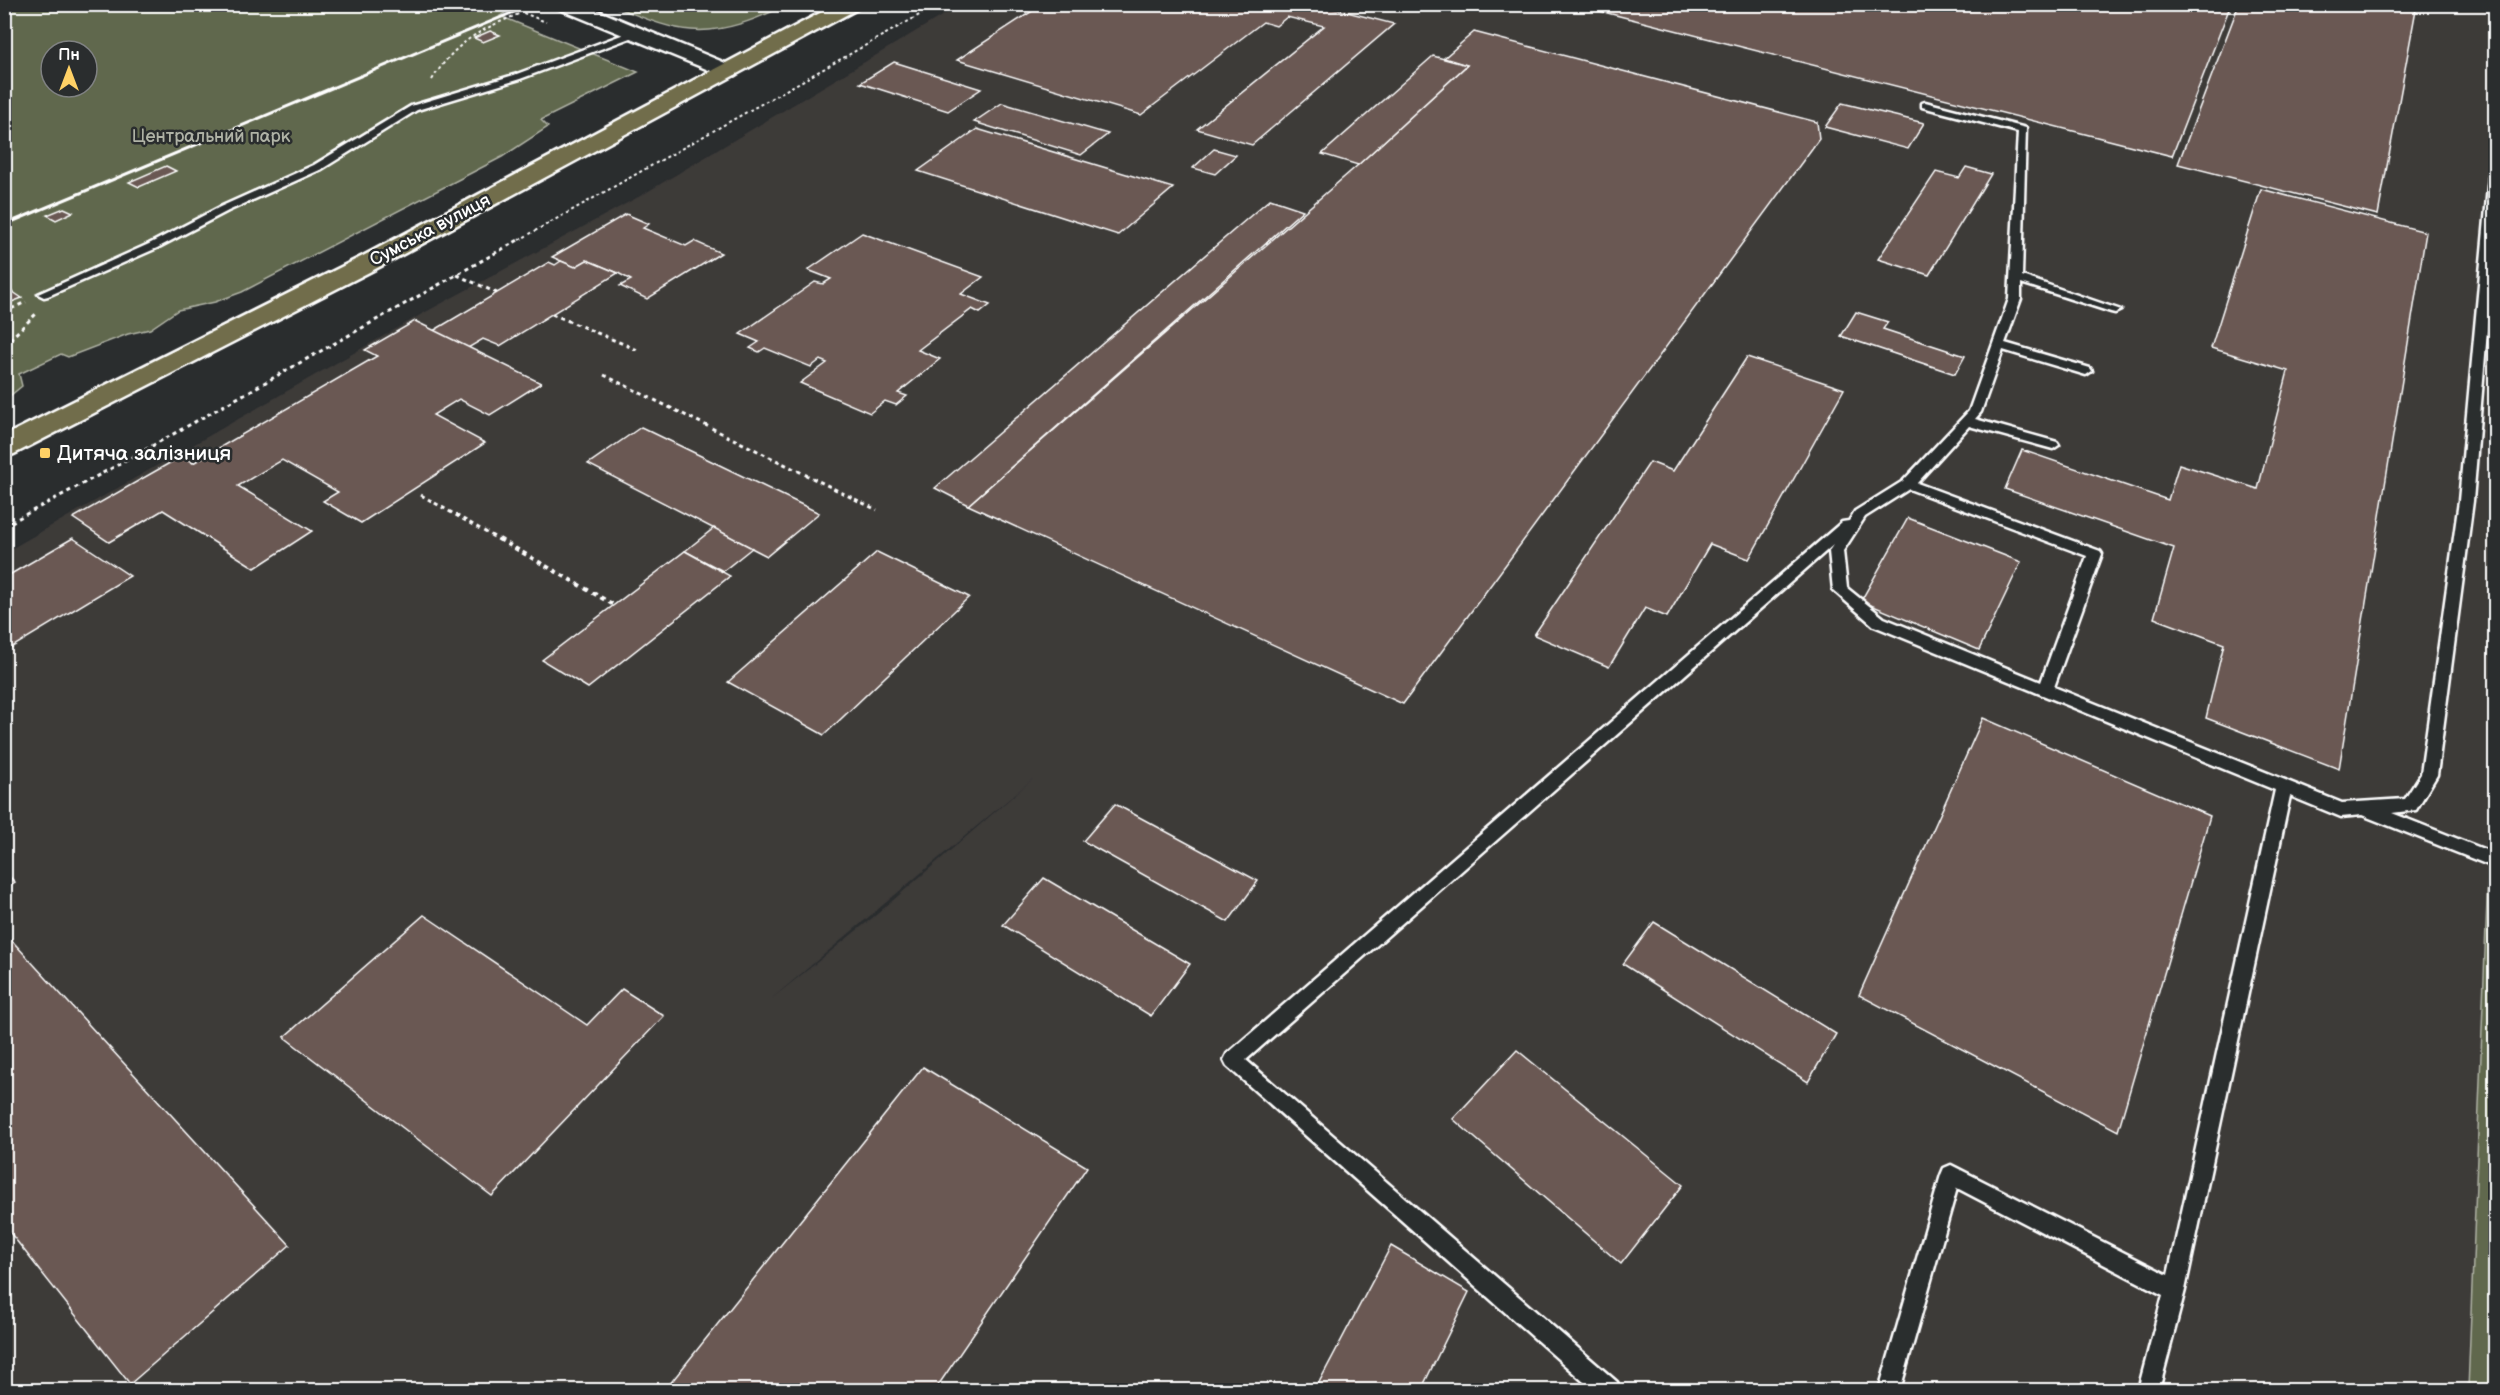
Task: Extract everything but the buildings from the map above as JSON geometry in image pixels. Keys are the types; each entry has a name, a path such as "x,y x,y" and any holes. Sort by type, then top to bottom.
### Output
{"main road":[{"path":"564,4 728,71"},
{"name":"Сумська вулиця","path":"4,448 372,261 852,4"}],"lane":[{"path":"44,294 153,246 224,209 318,167 414,108 517,77 635,33"},
{"path":"1609,1390 1233,1060 1860,514 1908,484 1975,412 2016,299 2023,130 1925,105"},
{"path":"1860,514 1836,551 1840,590 1879,622 2341,810 2410,806 2429,775 2466,501 2496,154"},
{"path":"2016,278 2115,310"},
{"path":"1999,345 2086,371"},
{"path":"1967,421 2053,445"},
{"path":"1908,484 2095,554 2046,690"},
{"path":"2149,1390 2175,1290 2284,787"},
{"path":"2364,809 2496,861"},
{"path":"1889,1390 1951,1175 2175,1290"}],"path":[{"path":"512,9 523,4"},
{"path":"4,526 127,460 939,4"},
{"path":"414,108 439,67 472,34 522,12"},
{"path":"457,274 497,293"},
{"path":"4,345 43,308 44,294"},
{"path":"552,314 640,351"},
{"path":"604,375 877,510"},
{"path":"421,495 614,605"}],"shaded area":[{"path":"960,5 2495,5 2495,1390 5,1390 4,553 422,314 642,195","holes":["1035,777 876,915 770,1000"]}],"green space":[{"name":"Центральний парк","path":"4,5 484,5 506,12 500,16 638,72 541,120 548,127 502,157 242,292 215,302 178,310 150,329 128,334 68,357 61,354 19,374 22,386 5,400"},
{"path":"610,5 786,5 740,24 716,29 691,30 670,27"},
{"path":"2495,694 2496,1390 2468,1390"}],"railway":[{"path":"4,225 533,4"}],"place":[{"name":"Дитяча залізниця","path":"45,453"}]}
